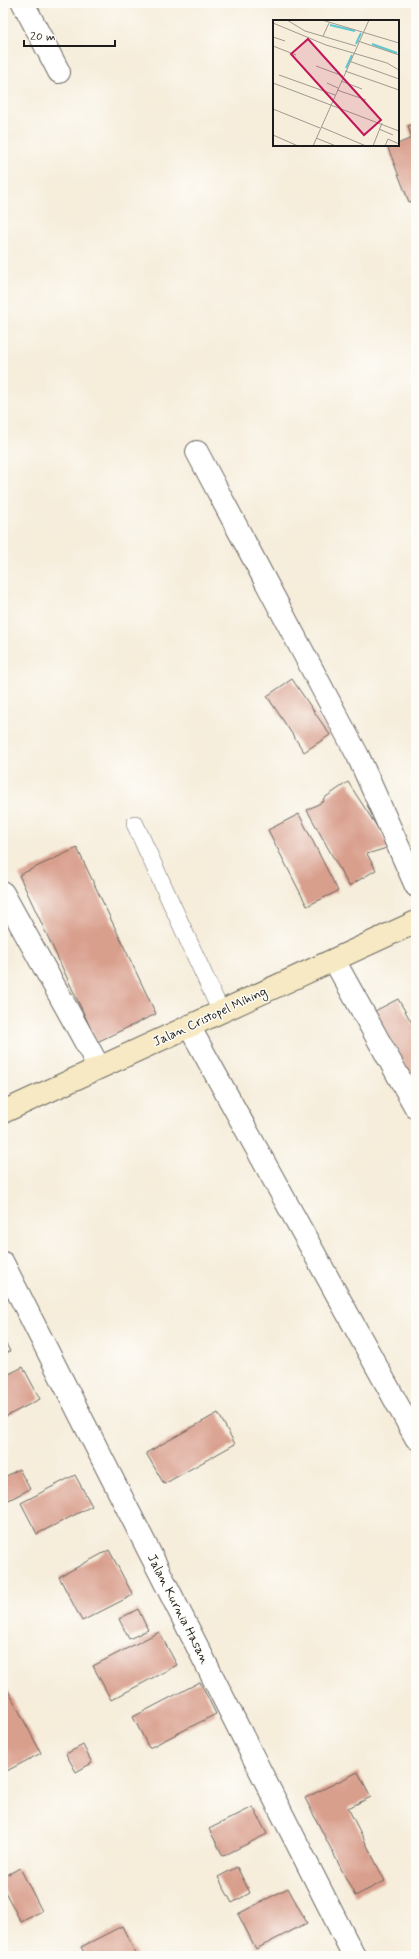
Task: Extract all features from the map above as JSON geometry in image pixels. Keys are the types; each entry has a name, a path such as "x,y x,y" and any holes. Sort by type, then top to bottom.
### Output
{"street":[{"path":"23,3 59,72"},
{"path":"197,452 358,756 416,886"},
{"path":"3,893 99,1067"},
{"name":"Jalan Cristopel Mihing","path":"3,1112 416,922"},
{"path":"334,960 416,1108"},
{"path":"189,1026 416,1438"},
{"name":"Jalan Kurnia Hasan","path":"3,1263 354,1956"}],"lane":[{"path":"135,824 222,1012"}],"building":[{"path":"416,123 416,200 409,202 388,148 399,146 399,143 412,138 408,126"},
{"path":"292,679 330,735 304,752 267,696"},
{"path":"348,782 390,847 367,854 376,870 349,886 307,810 324,801 323,799"},
{"path":"299,814 338,891 307,906 268,830"},
{"path":"77,848 156,1014 97,1042 19,875"},
{"path":"398,999 416,1030 416,1086 375,1011"},
{"path":"3,1339 10,1351 3,1355"},
{"path":"23,1367 40,1399 3,1418 3,1377"},
{"path":"218,1413 235,1444 164,1484 146,1453"},
{"path":"19,1469 30,1489 3,1503 3,1478"},
{"path":"75,1475 92,1506 37,1534 21,1503"},
{"path":"109,1550 133,1595 82,1621 59,1577"},
{"path":"138,1609 148,1630 129,1639 119,1619"},
{"path":"159,1632 177,1665 111,1700 93,1666"},
{"path":"3,1681 41,1753 3,1773"},
{"path":"200,1682 216,1714 149,1748 133,1717"},
{"path":"83,1745 92,1763 76,1772 66,1754"},
{"path":"358,1772 371,1797 348,1808 385,1881 355,1896 305,1798"},
{"path":"253,1807 267,1834 223,1856 209,1829"},
{"path":"237,1867 250,1893 232,1903 218,1877"},
{"path":"20,1868 42,1911 21,1922 3,1888 3,1877"},
{"path":"288,1888 307,1923 256,1949 238,1914"},
{"path":"122,1926 137,1956 86,1956 81,1947"}]}
